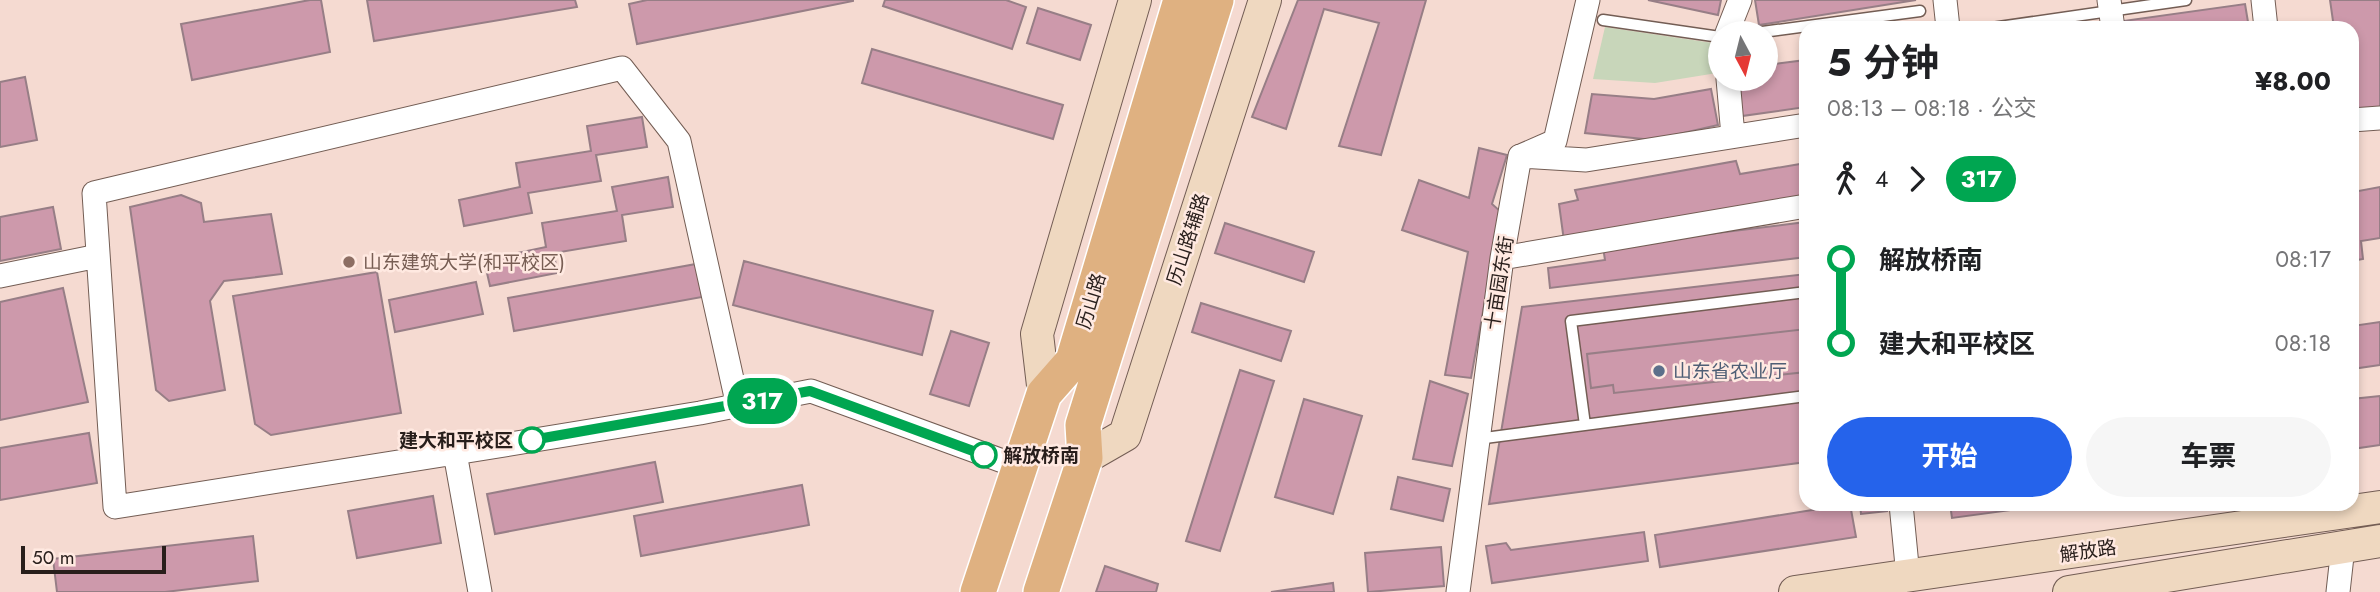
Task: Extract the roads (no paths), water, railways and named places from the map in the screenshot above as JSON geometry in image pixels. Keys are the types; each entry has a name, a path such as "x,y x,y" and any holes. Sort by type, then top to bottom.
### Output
{"main road":[{"path":"1044,394 1037,334 1135,0"},
{"name":"历山路","path":"978,592 1044,394 1073,361 1181,0"},
{"name":"历山路","path":"1041,592 1085,458 1083,425 1216,0"},
{"name":"历山路辅路","path":"1085,458 1125,435 1265,0"},
{"name":"解放路","path":"2359,508 2380,507"},
{"name":"解放路","path":"1795,592 2311,511"},
{"name":"解放路","path":"2069,592 2380,541"}],"street":[{"path":"1520,156 1555,141 1588,0"},
{"path":"1732,21 1740,0"},
{"path":"1945,0 1947,21"},
{"path":"2263,0 2265,21"},
{"path":"738,406 679,141 622,68 93,193 114,507 738,406 810,391 1019,467"},
{"path":"1729,91 1733,135"},
{"path":"2359,120 2380,118"},
{"path":"1520,156 1586,160 1799,126"},
{"name":"十亩园东街","path":"1458,592 1502,257 1520,156"},
{"path":"1502,257 1799,207"},
{"path":"0,276 98,256"},
{"path":"455,453 480,592"},
{"path":"1902,511 1908,576"},
{"path":"2338,592 2343,547"}],"lane":[{"path":"2048,21 2186,0"},
{"path":"1845,21 1920,11"},
{"path":"1603,20 1708,35"},
{"path":"1778,30 1799,27"},
{"path":"1585,425 1571,321 1799,293"},
{"path":"1477,439 1799,397"}],"place":[{"name":"山东建筑大学(和平校区)","path":"349,262"},
{"name":"山东省农业厅","path":"1659,371"},
{"name":"建大和平校区","path":"532,440"},
{"name":"解放桥南","path":"984,455"}]}
